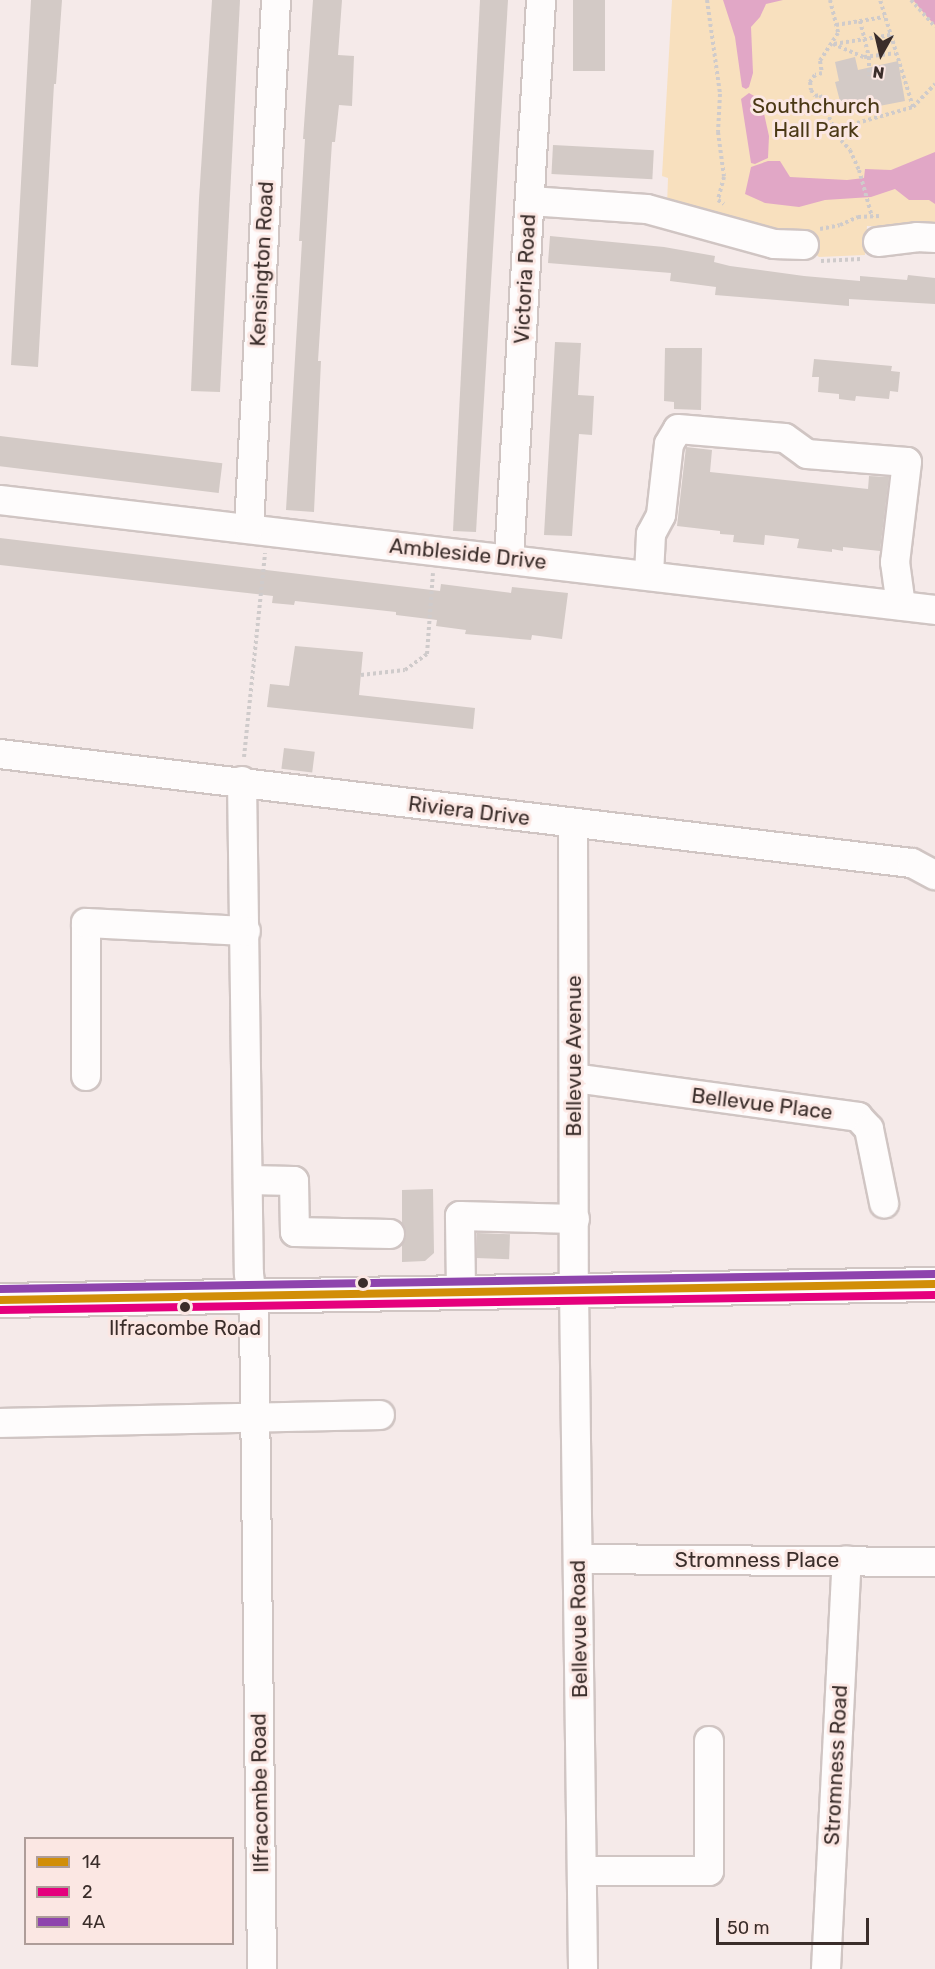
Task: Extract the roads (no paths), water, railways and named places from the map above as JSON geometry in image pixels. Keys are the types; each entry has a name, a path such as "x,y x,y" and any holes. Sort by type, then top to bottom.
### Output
{"main road":[{"path":"0,1300 252,1293 935,1284"}],"street":[{"name":"Kensington Road","path":"249,528 276,0"},
{"name":"Victoria Road","path":"509,559 541,0"},
{"path":"530,201 647,209 774,244 807,237"},
{"path":"880,229 917,237 935,238"},
{"path":"649,575 651,534 661,515 669,444 678,429 785,438 807,454 907,462 895,562 901,606"},
{"name":"Ambleside Drive","path":"0,500 935,610"},
{"name":"Riviera Drive","path":"0,754 243,768 573,824 912,863 935,875"},
{"name":"Ilfracombe Road","path":"243,768 262,1969"},
{"name":"Bellevue Avenue","path":"573,824 574,1289"},
{"path":"86,1076 86,924 246,931"},
{"name":"Bellevue Place","path":"574,1078 858,1116 869,1129 884,1203"},
{"path":"249,1180 294,1180 295,1232 390,1234"},
{"path":"461,1291 460,1216 575,1219"},
{"name":"Bellevue Road","path":"574,1289 583,1969"},
{"path":"0,1423 380,1414"},
{"name":"Stromness Place","path":"578,1559 935,1562"},
{"name":"Stromness Road","path":"826,1969 846,1561"},
{"path":"582,1871 709,1871 709,1742"}],"place":[{"name":"Ilfracombe Road","path":"185,1307"}],"park label":[{"name":"Southchurch Hall Park","path":"816,118"}]}
